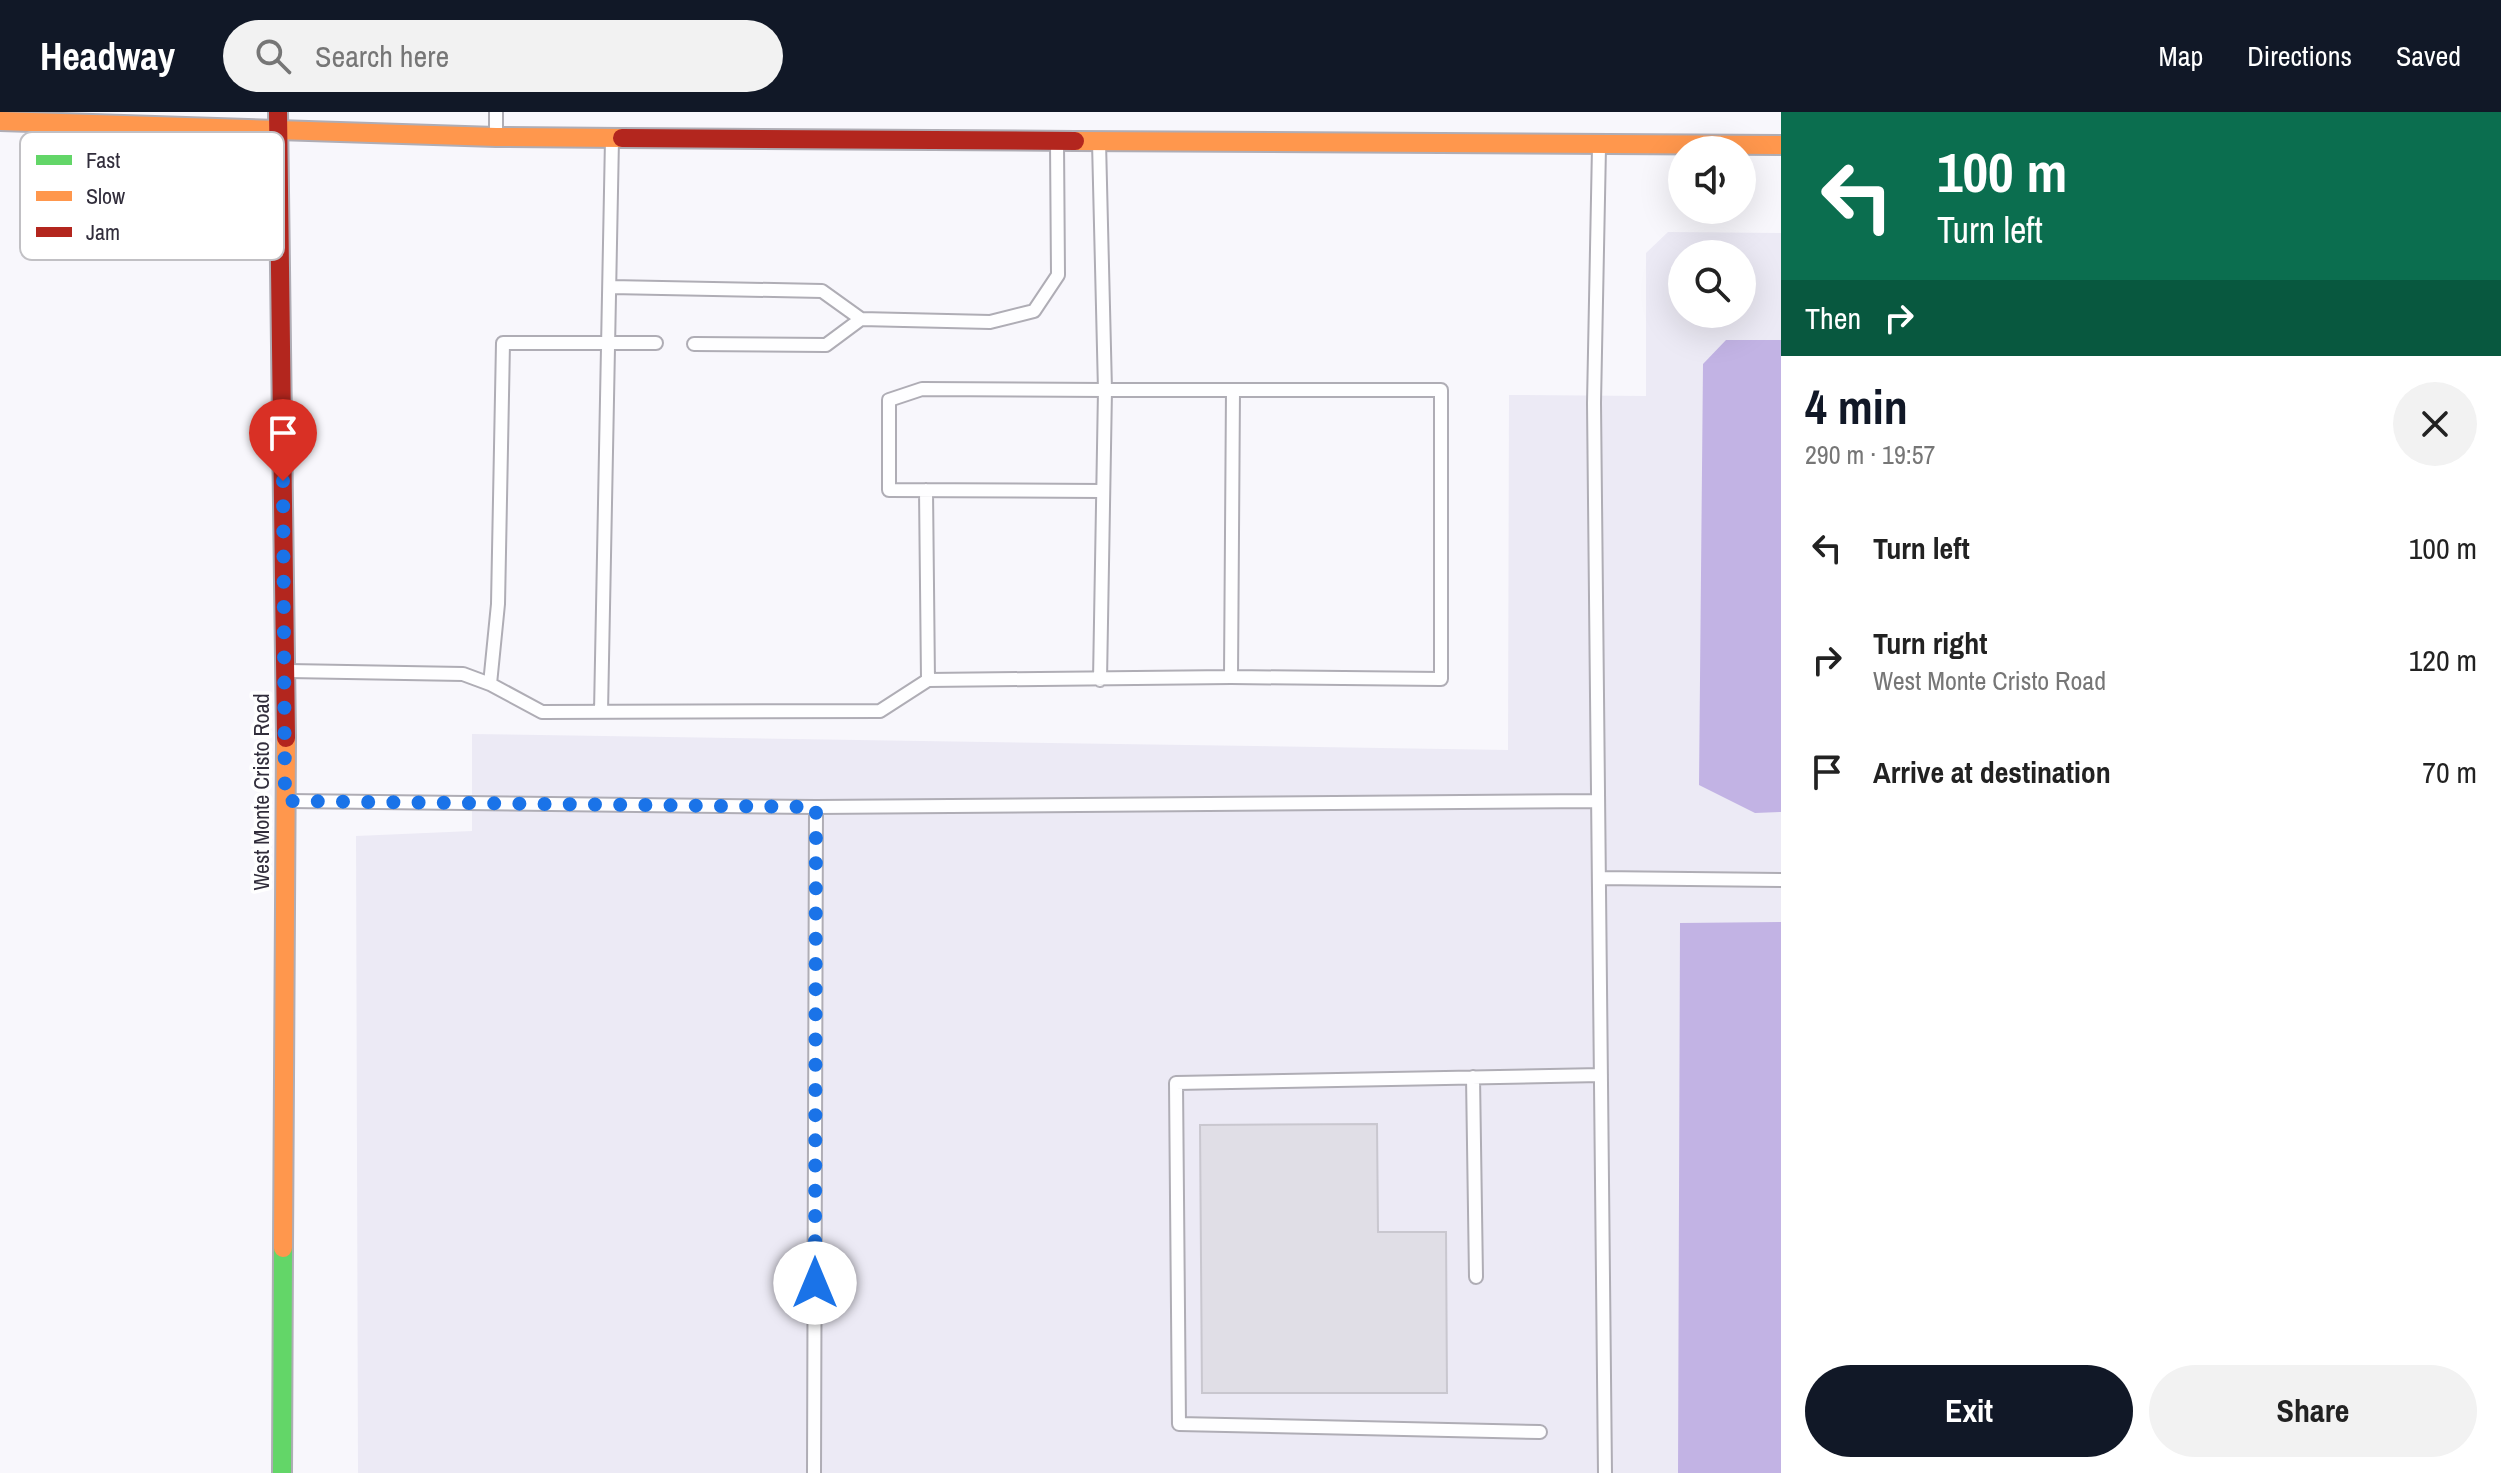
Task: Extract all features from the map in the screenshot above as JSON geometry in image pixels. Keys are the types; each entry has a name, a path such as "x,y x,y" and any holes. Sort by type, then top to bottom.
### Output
{"street":[{"name":"West Monte Cristo Road","path":"278,112 278,131"},
{"path":"0,121 496,137 1781,145"},
{"name":"West Monte Cristo Road","path":"280,260 286,671 282,1473"}],"lane":[{"path":"496,112 496,137"},
{"path":"601,712 612,138"},
{"path":"611,287 822,291 861,319 990,322 1034,311 1058,275 1057,140"},
{"path":"1099,141 1105,390 1100,680"},
{"path":"1599,144 1594,403 1605,1473"},
{"path":"694,344 826,345 861,319"},
{"path":"490,684 498,604 503,343 656,343"},
{"path":"286,671 463,674 490,684 542,712 880,711 928,680 1231,677 1441,679 1441,390 922,389 889,400 889,490 1102,491"},
{"path":"1231,677 1233,390"},
{"path":"926,490 928,680"},
{"path":"285,801 816,807 1598,801"},
{"path":"814,1473 816,807"},
{"path":"1599,878 1781,880"},
{"path":"1540,1432 1179,1424 1176,1083 1601,1075"},
{"path":"1473,1077 1476,1277"}],"shaded area":[{"path":"1668,232 1781,233 1781,1473 358,1473 356,836 472,831 472,734 1508,750 1509,395 1646,396 1646,253"},
{"path":"1726,340 1781,340 1781,812 1755,813 1699,785 1703,364"},
{"path":"1781,922 1781,1473 1678,1473 1680,923"}],"building":[{"path":"1377,1124 1378,1232 1446,1232 1447,1393 1202,1393 1200,1125"}],"traffic: fast":[{"path":"282,1473 283,1248"}],"traffic: slow":[{"path":"0,121 496,137 622,138"},
{"path":"1075,141 1781,145"},
{"path":"283,1248 286,738"}],"traffic: jam":[{"path":"278,112 278,132"},
{"path":"622,138 1075,141"},
{"path":"280,260 286,738"}],"route":[{"path":"283,481 285,801 816,807 815,1283"}]}
